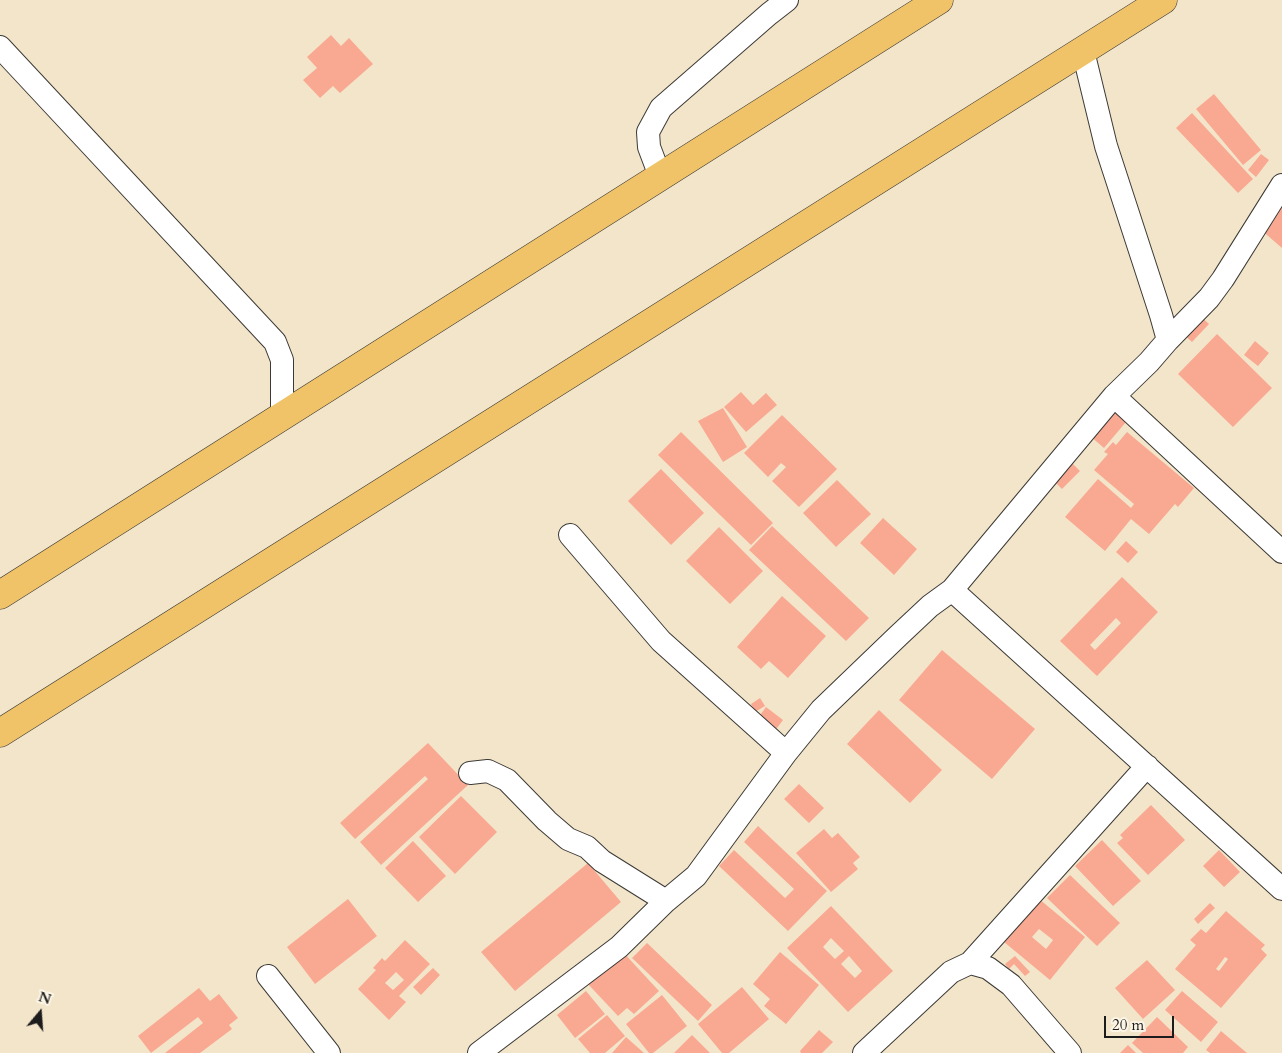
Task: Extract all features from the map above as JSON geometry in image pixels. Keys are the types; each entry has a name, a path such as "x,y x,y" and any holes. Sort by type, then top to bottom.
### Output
{"highway":[{"path":"0,595 939,0"},
{"path":"0,733 1163,0"}],"street":[{"path":"660,176 649,147 648,132 661,108 769,14 788,0"},
{"path":"0,47 275,342 282,360 282,416"},
{"path":"1083,51 1106,146 1168,340"},
{"path":"479,1053 619,947 666,901 696,876 786,753 822,710 930,606 952,590 1114,396 1150,362 1168,340 1209,298 1282,185"},
{"path":"1114,396 1282,552"},
{"path":"570,535 661,640 786,753"},
{"path":"952,590 1282,889"},
{"path":"864,1053 951,972 970,963 1146,766"},
{"path":"470,773 488,771 507,780 547,821 568,839 587,847 602,861 666,901"},
{"path":"970,963 988,968 1011,985 1070,1053"},
{"path":"268,976 329,1053"}],"building":[{"path":"331,35 341,46 349,38 373,64 340,93 333,86 320,98 303,80 317,68 307,57"},
{"path":"1214,94 1261,150 1243,165 1196,109"},
{"path":"1192,113 1253,179 1238,193 1176,128"},
{"path":"1261,154 1269,160 1256,177 1248,170"},
{"path":"1282,204 1282,248 1260,229"},
{"path":"1197,313 1209,324 1192,342 1180,331"},
{"path":"1217,334 1272,388 1233,427 1178,374"},
{"path":"1255,341 1269,353 1258,366 1244,355"},
{"path":"741,392 753,405 766,393 777,405 746,432 724,407"},
{"path":"723,408 747,447 723,462 698,421"},
{"path":"1112,410 1126,422 1104,448 1090,436"},
{"path":"782,415 837,469 799,507 772,481 786,467 781,463 768,477 744,453"},
{"path":"681,432 773,523 751,545 658,455"},
{"path":"1127,432 1194,488 1178,507 1175,504 1149,534 1131,519 1105,551 1065,517 1098,479 1131,508 1134,504 1094,470 1108,454 1104,452 1113,442 1116,445"},
{"path":"1069,460 1080,471 1062,489 1051,478"},
{"path":"661,469 704,513 671,545 628,501"},
{"path":"837,480 871,514 836,547 803,513"},
{"path":"883,518 917,549 894,575 860,543"},
{"path":"772,526 869,618 846,641 749,550"},
{"path":"719,527 763,571 730,604 686,561"},
{"path":"1126,541 1138,552 1128,563 1116,552"},
{"path":"1122,577 1158,612 1097,676 1060,641","holes":["1116,618 1121,623 1095,650 1090,645"]},
{"path":"782,596 826,636 788,678 769,661 761,669 737,647"},
{"path":"942,650 1035,729 992,779 899,700"},
{"path":"760,698 765,706 755,712 751,704"},
{"path":"766,707 783,720 772,735 755,722"},
{"path":"879,710 942,770 910,803 847,744"},
{"path":"428,743 468,785 381,865 360,842 428,779 425,776 355,839 340,823"},
{"path":"799,784 824,808 809,823 784,799"},
{"path":"461,796 497,832 455,874 419,837"},
{"path":"1151,805 1185,840 1148,875 1117,843 1123,838 1120,835"},
{"path":"758,826 827,891 788,931 719,866 734,850 785,898 794,889 744,842"},
{"path":"824,829 832,838 838,833 860,857 853,863 858,869 831,892 796,853"},
{"path":"1102,840 1141,881 1113,906 1075,866"},
{"path":"413,841 446,876 418,902 385,868"},
{"path":"1219,850 1240,872 1224,887 1203,866"},
{"path":"588,863 621,902 515,991 481,952"},
{"path":"1070,875 1120,923 1097,946 1047,898"},
{"path":"1033,894 1085,937 1050,980 998,937","holes":["1039,929 1053,940 1046,949 1032,937"]},
{"path":"348,899 377,936 315,984 287,947"},
{"path":"1210,903 1215,908 1198,924 1194,919"},
{"path":"831,906 893,971 848,1012 787,948","holes":["831,938 844,951 835,959 823,947","849,956 862,971 855,978 841,964"]},
{"path":"1226,911 1265,945 1261,949 1267,955 1221,1008 1175,969 1196,945 1190,940 1201,929 1206,933","holes":["1225,957 1228,959 1219,971 1216,969"]},
{"path":"405,940 430,964 399,996 406,1002 389,1020 358,989 376,970 373,968 382,958 385,961","holes":["396,972 404,980 393,990 385,983"]},
{"path":"647,943 712,1005 698,1021 632,958"},
{"path":"622,951 659,991 634,1014 627,1008 618,1016 587,983"},
{"path":"780,952 819,985 786,1024 764,1006 770,999 753,984"},
{"path":"1015,956 1030,972 1025,976 1014,964 1009,969 1005,964"},
{"path":"1147,960 1175,990 1143,1019 1115,988"},
{"path":"433,968 440,975 421,995 413,987"},
{"path":"742,987 769,1019 729,1053 722,1053 698,1024"},
{"path":"199,988 210,1001 219,994 238,1018 229,1025 232,1029 200,1053 165,1053 203,1023 198,1017 151,1053 138,1036"},
{"path":"586,991 605,1014 575,1038 557,1015"},
{"path":"1182,991 1218,1022 1201,1042 1165,1010"},
{"path":"662,995 687,1026 653,1053 649,1053 626,1024"},
{"path":"607,1015 625,1036 605,1053 590,1053 578,1039"},
{"path":"1157,1017 1188,1047 1183,1053 1143,1053 1132,1043"},
{"path":"819,1030 833,1042 822,1053 801,1053 800,1051"},
{"path":"1221,1031 1247,1053 1210,1053 1206,1050"},
{"path":"692,1035 710,1053 674,1053"},
{"path":"626,1037 644,1053 612,1053"},
{"path":"1128,1045 1136,1053 1120,1053"}]}
